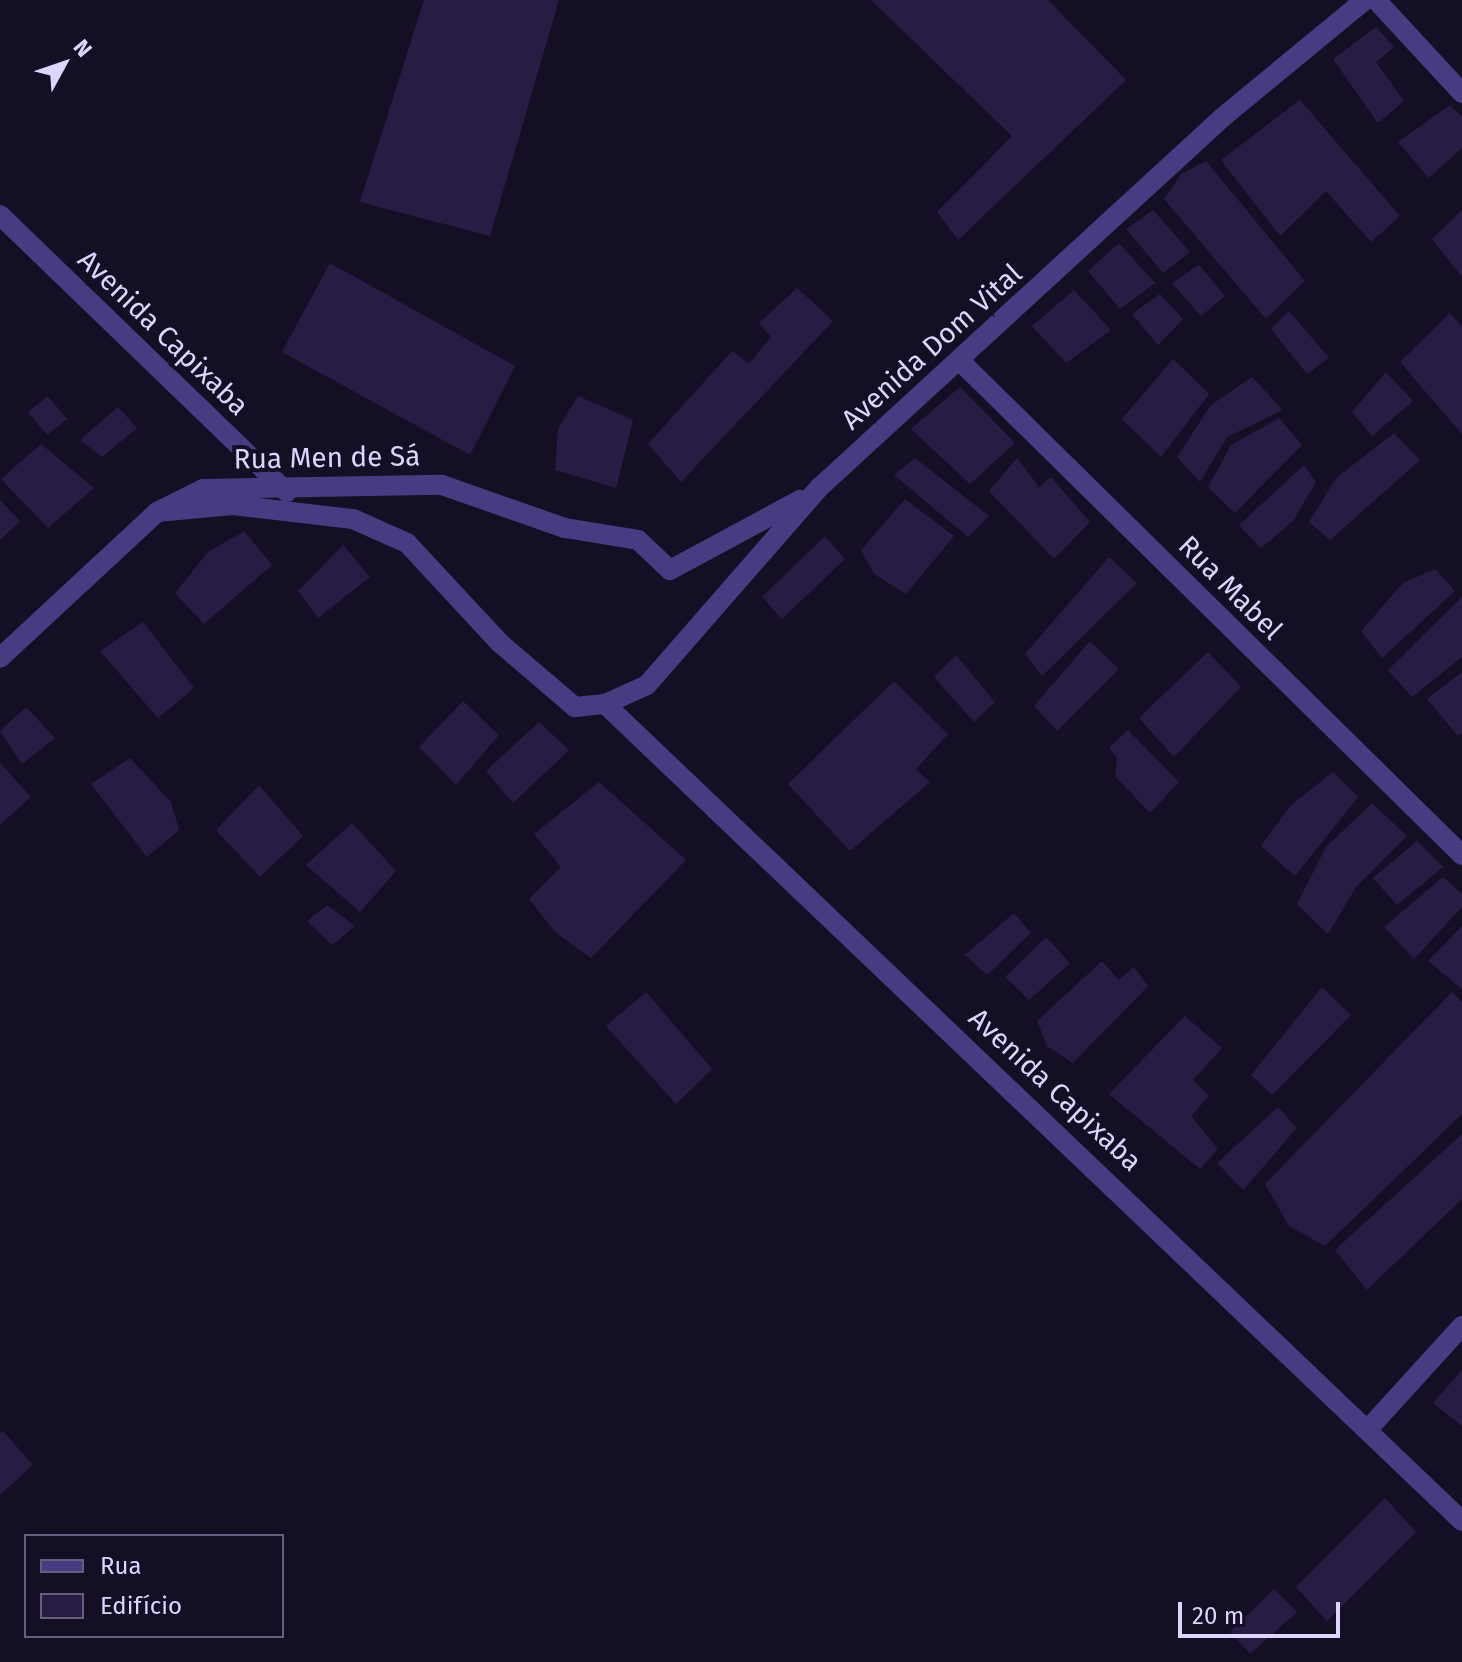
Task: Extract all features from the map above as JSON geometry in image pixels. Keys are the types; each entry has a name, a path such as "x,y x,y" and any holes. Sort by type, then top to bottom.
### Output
{"street":[{"name":"Avenida Dom Vital","path":"605,704 647,685 820,487 1223,117 1365,0"},
{"path":"1376,0 1462,93"},
{"name":"Avenida Capixaba","path":"0,215 287,492"},
{"name":"Rua Mabel","path":"959,360 1462,855"},
{"name":"Rua Men de Sá","path":"0,658 157,512 203,489 287,492 345,481 442,485 565,528 638,540 670,570 820,487"},
{"path":"157,512 233,505 353,519 407,543 500,643 549,680 575,707 605,704"},
{"name":"Avenida Capixaba","path":"605,704 1370,1427 1462,1521"},
{"path":"1370,1427 1462,1326"}],"building":[{"path":"424,0 559,0 490,236 360,202"},
{"path":"871,0 1048,0 1126,80 958,240 937,212 1012,136"},
{"path":"1376,27 1394,47 1376,62 1404,101 1378,123 1333,59"},
{"path":"1300,100 1400,216 1371,242 1326,191 1280,236 1221,160"},
{"path":"1450,105 1462,117 1462,148 1429,178 1398,142"},
{"path":"1206,161 1305,281 1266,319 1164,199 1181,174"},
{"path":"1153,210 1190,252 1163,273 1126,229"},
{"path":"1462,210 1462,277 1432,239"},
{"path":"1119,243 1155,283 1120,309 1088,271"},
{"path":"330,263 515,366 470,455 282,352"},
{"path":"1199,265 1225,296 1201,316 1172,283"},
{"path":"797,288 833,321 681,482 648,444 732,351 749,364 771,337 759,323"},
{"path":"1074,290 1111,330 1066,363 1032,326"},
{"path":"1160,294 1183,319 1158,345 1132,314"},
{"path":"1289,311 1329,358 1307,374 1271,329"},
{"path":"1450,313 1462,327 1462,434 1400,362"},
{"path":"1173,359 1209,394 1161,457 1122,419"},
{"path":"1386,372 1413,401 1372,436 1352,412"},
{"path":"1252,377 1283,410 1227,437 1200,482 1177,457 1211,405"},
{"path":"960,387 1015,443 970,484 911,429"},
{"path":"48,396 67,419 47,435 28,412"},
{"path":"578,396 633,420 616,488 555,470 558,429"},
{"path":"118,407 137,428 102,457 80,440"},
{"path":"1279,418 1302,445 1235,513 1208,487 1231,445"},
{"path":"1394,433 1420,460 1330,540 1309,522 1336,478"},
{"path":"41,444 94,488 48,528 1,479"},
{"path":"915,458 989,516 968,537 894,475"},
{"path":"1017,458 1039,487 1051,477 1090,522 1054,559 989,491"},
{"path":"1304,465 1316,482 1293,521 1261,548 1239,525"},
{"path":"905,499 954,536 906,594 874,574 861,550"},
{"path":"0,500 20,521 0,540"},
{"path":"244,531 272,565 204,624 175,593 208,552"},
{"path":"825,536 845,559 782,619 762,597"},
{"path":"343,545 370,577 318,618 298,591"},
{"path":"1109,557 1137,583 1042,676 1025,654"},
{"path":"1435,569 1455,591 1382,658 1361,631 1403,583"},
{"path":"1462,597 1462,657 1412,697 1388,670"},
{"path":"143,622 194,688 158,718 100,651"},
{"path":"1090,641 1119,669 1057,731 1034,706"},
{"path":"1208,652 1241,687 1174,757 1139,718"},
{"path":"956,655 995,702 974,722 934,677"},
{"path":"1462,672 1462,733 1458,736 1427,699"},
{"path":"894,681 948,734 916,769 930,782 850,851 788,784"},
{"path":"463,701 499,735 456,785 419,747"},
{"path":"26,707 55,738 22,764 0,731"},
{"path":"539,722 569,750 513,803 486,771"},
{"path":"1128,730 1179,782 1150,813 1115,776 1117,758 1109,748"},
{"path":"130,758 171,802 179,830 147,857 91,784"},
{"path":"0,763 31,797 0,825"},
{"path":"1333,772 1358,797 1295,876 1261,846 1290,806"},
{"path":"599,782 686,860 591,958 555,932 529,899 561,867 534,834"},
{"path":"259,785 303,836 260,877 216,830"},
{"path":"1372,803 1407,836 1356,887 1328,934 1297,904 1326,847"},
{"path":"352,823 396,871 360,912 306,865"},
{"path":"1417,841 1443,867 1397,905 1373,878"},
{"path":"1443,877 1462,894 1462,907 1414,959 1384,927"},
{"path":"327,905 355,926 332,945 307,921"},
{"path":"1014,913 1031,933 987,975 965,955"},
{"path":"1462,926 1462,989 1428,961"},
{"path":"1046,937 1070,963 1029,1000 1005,977"},
{"path":"1102,961 1119,980 1134,967 1148,986 1073,1063 1047,1046 1037,1021"},
{"path":"1322,987 1351,1015 1272,1095 1251,1075"},
{"path":"646,992 712,1069 676,1104 606,1026"},
{"path":"1452,992 1462,1002 1462,1114 1325,1246 1289,1226 1265,1184"},
{"path":"1185,1016 1222,1048 1193,1080 1209,1096 1191,1116 1218,1149 1200,1169 1109,1094"},
{"path":"1278,1107 1297,1128 1243,1190 1217,1163"},
{"path":"1462,1134 1462,1199 1367,1290 1335,1250"},
{"path":"1462,1370 1462,1426 1433,1403"},
{"path":"3,1431 33,1465 0,1495 0,1433"},
{"path":"1385,1498 1416,1532 1327,1621 1296,1587"},
{"path":"1274,1589 1297,1612 1250,1654 1230,1632"}]}
